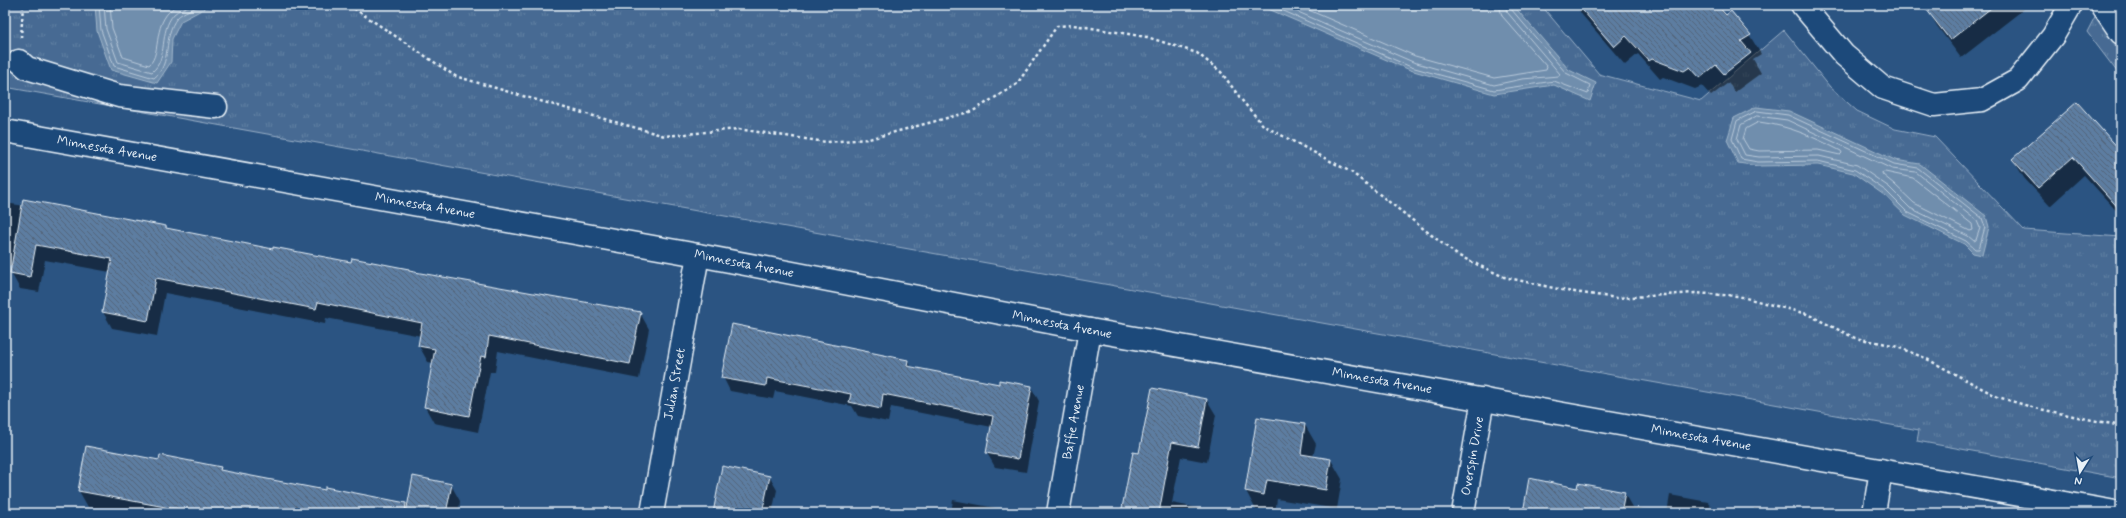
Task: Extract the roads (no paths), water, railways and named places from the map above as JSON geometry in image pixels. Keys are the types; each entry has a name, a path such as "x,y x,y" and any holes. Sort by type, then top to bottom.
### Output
{"street":[{"path":"1802,5 1844,55 1883,88 1934,105 1982,100 2018,80 2054,36 2071,5"},
{"path":"2102,5 2121,33"},
{"path":"19,61 27,68 119,96 216,106"},
{"name":"Minnesota Avenue","path":"5,131 698,255 1090,330 2121,513"},
{"name":"Julian Street","path":"652,513 698,255"},
{"name":"Baffie Avenue","path":"1058,513 1090,330"},
{"name":"Overspin Drive","path":"1463,513 1483,399"},
{"path":"1874,513 1881,470"}],"water":[{"path":"95,5 211,5 181,21 172,39 171,62 157,83 111,70 97,31"},
{"path":"1259,5 1513,5 1569,70 1596,83 1590,101 1554,85 1494,94 1410,70"},
{"path":"1756,107 1789,111 1895,160 1920,164 1986,216 1989,227 1982,255 1973,253 1964,244 1905,215 1884,195 1853,173 1818,165 1758,166 1738,163 1727,140 1734,118"}]}
